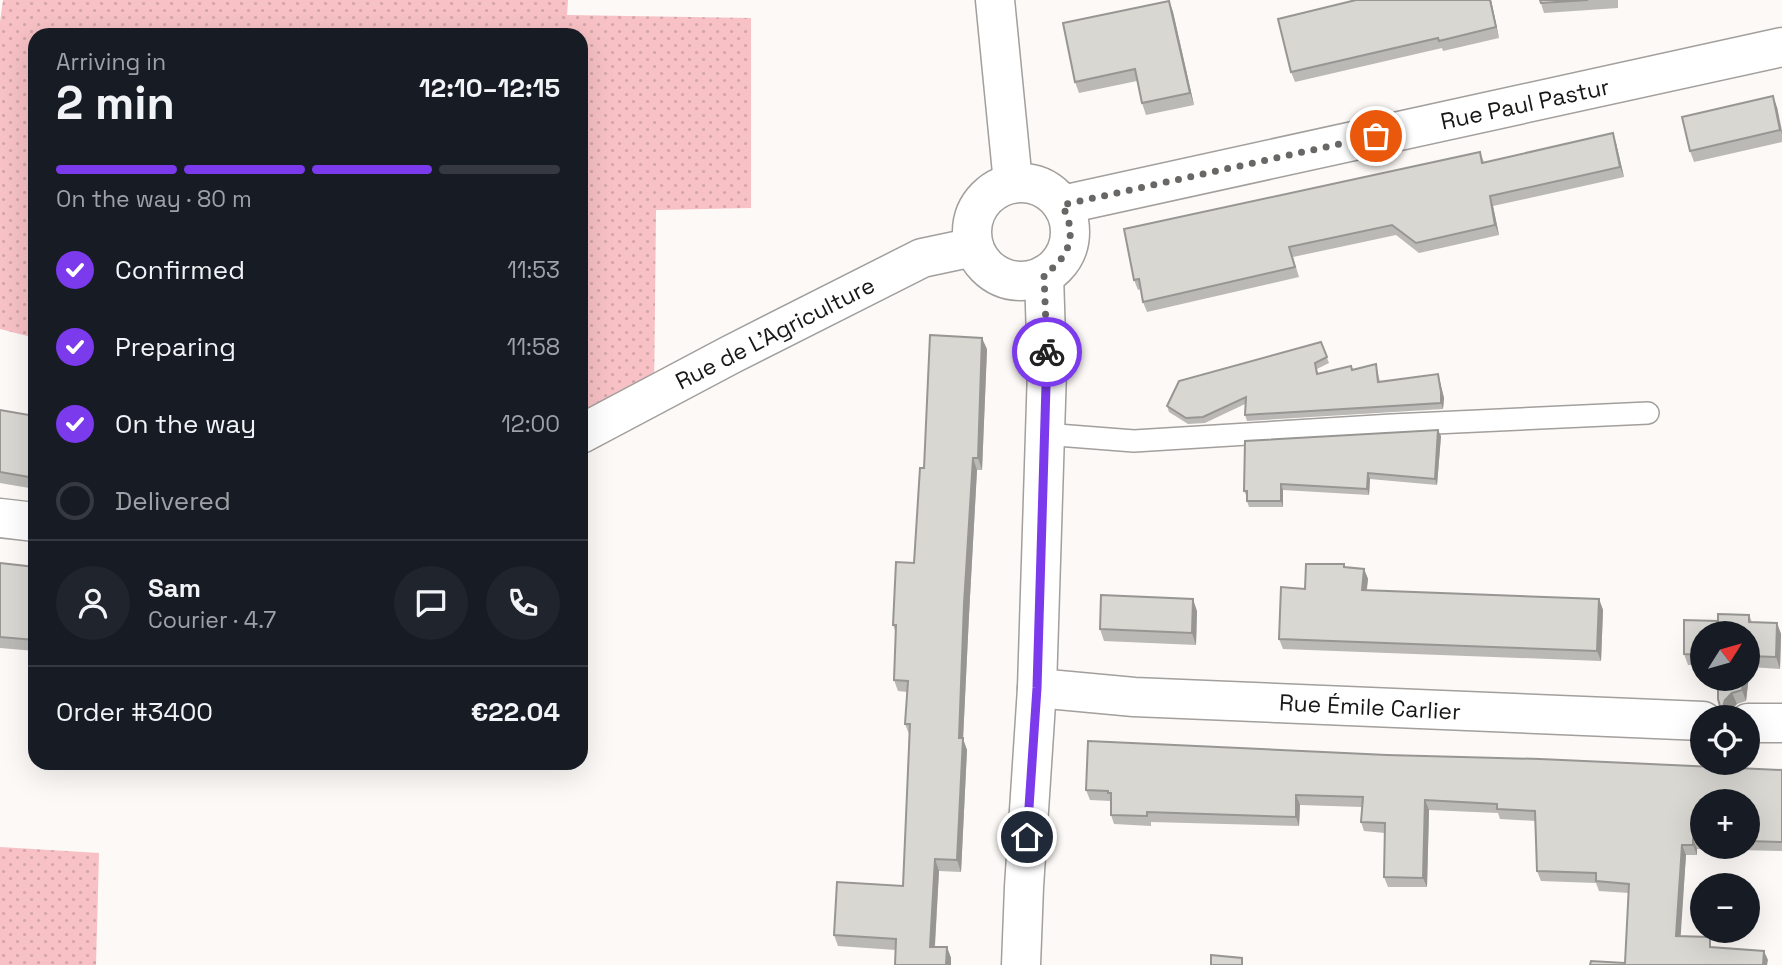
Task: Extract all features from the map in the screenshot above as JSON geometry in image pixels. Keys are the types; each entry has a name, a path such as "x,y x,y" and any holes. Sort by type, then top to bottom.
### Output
{"street":[{"path":"995,0 1013,183"},
{"name":"Rue Paul Pastur","path":"1062,205 1782,47"},
{"path":"1013,183 1027,183 1041,187 1062,205 1070,227 1070,239 1067,250 1057,265 1044,275 1029,281 1015,281 1001,277 980,260 974,247 972,230 975,214 984,200 996,189 1013,183"},
{"name":"Rue de L'Agriculture","path":"588,429 922,258 974,247"},
{"path":"1021,965 1037,688 1047,370 1044,275"},
{"path":"0,518 28,521"},
{"name":"Rue Émile Carlier","path":"1037,688 1147,697 1690,721"},
{"path":"1760,723 1782,723"}],"lane":[{"path":"1044,433 1134,441 1648,413"}],"shaded area":[{"path":"3,0 568,0 567,15 751,18 751,208 656,210 654,396 588,430 588,28 28,28 28,336 0,329 0,22"},
{"path":"0,847 99,853 96,965 0,965"}],"building":[{"path":"1356,0 1490,0 1496,27 1291,72 1278,19"},
{"path":"1540,0 1588,0 1541,3"},
{"path":"1169,1 1190,93 1142,103 1135,69 1075,82 1063,23"},
{"path":"1773,96 1780,130 1690,151 1682,117"},
{"path":"1613,133 1620,167 1490,196 1495,225 1416,243 1392,225 1289,247 1295,267 1143,302 1139,279 1134,280 1124,229 1480,152 1482,163"},
{"path":"930,335 982,338 978,458 973,458 964,604 959,738 963,738 957,860 935,859 930,947 947,947 946,965 895,965 896,939 834,935 837,882 903,886 910,724 905,724 908,681 894,680 896,562 914,563 920,468 924,468"},
{"path":"1321,342 1327,357 1315,363 1317,374 1351,366 1352,370 1376,364 1378,382 1438,374 1441,403 1245,415 1246,397 1203,417 1186,418 1167,406 1179,381"},
{"path":"0,410 28,415 28,477 0,472"},
{"path":"1438,430 1435,479 1368,473 1367,489 1281,484 1281,501 1247,501 1247,491 1244,491 1245,441"},
{"path":"0,563 28,566 28,639 0,637"},
{"path":"1306,564 1344,564 1344,567 1364,569 1362,590 1599,599 1597,651 1279,639 1281,587 1305,589"},
{"path":"1101,595 1193,599 1192,633 1100,629"},
{"path":"1718,614 1749,615 1749,621 1718,621"},
{"path":"1684,620 1718,621 1690,621 1690,654 1684,654"},
{"path":"1760,622 1777,623 1776,657 1760,656"},
{"path":"1718,691 1739,691 1732,693 1723,705 1720,705"},
{"path":"1088,741 1690,766 1690,775 1760,775 1760,769 1782,770 1782,842 1760,841 1760,789 1690,789 1690,845 1682,845 1676,936 1690,936 1690,943 1710,943 1710,947 1764,951 1763,965 1590,965 1591,961 1625,963 1629,884 1596,881 1596,873 1537,871 1535,811 1497,809 1497,804 1425,800 1423,878 1384,877 1385,823 1361,822 1363,797 1296,795 1296,817 1147,812 1147,816 1111,815 1111,793 1086,790"},
{"path":"1211,955 1242,958 1242,965 1211,965"}],"way so far":[{"path":"1047,352 1044,275 1057,265 1067,250 1070,239 1070,227 1062,205 1376,136"}],"route":[{"path":"1027,837 1037,688 1047,352"}]}
